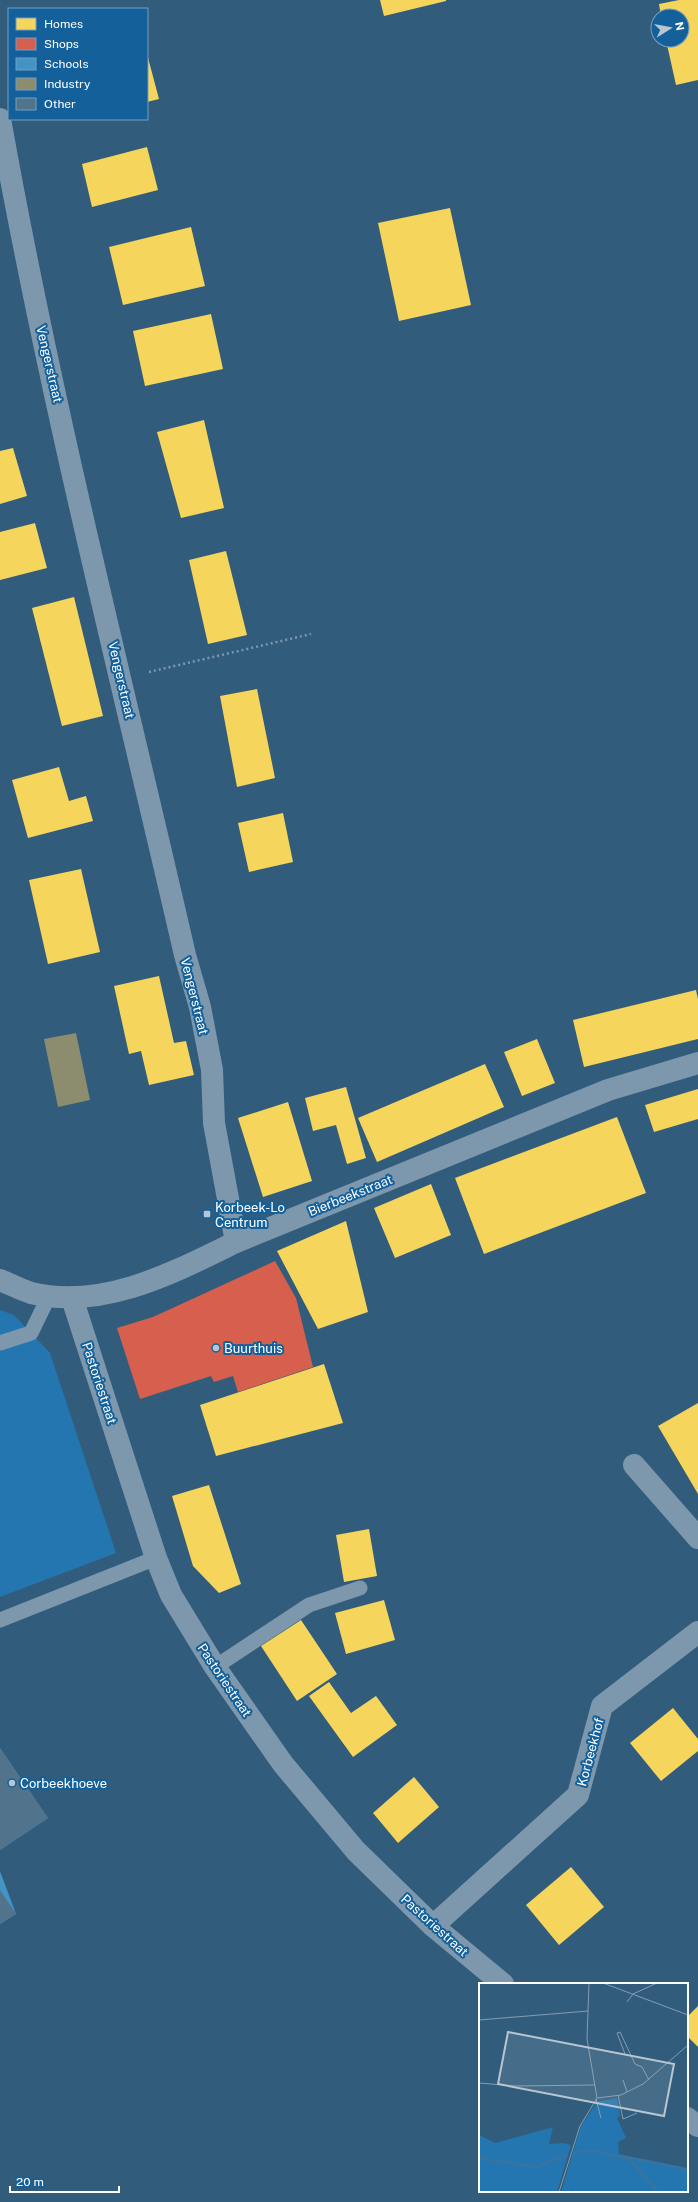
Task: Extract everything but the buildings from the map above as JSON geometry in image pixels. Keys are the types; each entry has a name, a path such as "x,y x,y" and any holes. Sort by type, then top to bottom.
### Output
{"street":[{"name":"Vengerstraat","path":"0,119 22,240 185,955 200,1007 212,1070 214,1123 236,1242"},
{"name":"Bierbeekstraat","path":"0,1280 30,1292 49,1296 72,1298 98,1296 122,1290 191,1264 236,1242 608,1090 698,1063"},
{"name":"Pastoriestraat","path":"72,1298 156,1558 170,1595 215,1668 283,1764 356,1851 433,1926 502,1983"},
{"path":"634,1465 698,1538"},
{"name":"Korbeekhof","path":"433,1926 578,1795 602,1706 698,1632"},
{"path":"688,2119 698,2126"}],"lane":[{"path":"0,1343 31,1333 49,1296"},
{"path":"0,1620 156,1558"},
{"path":"215,1668 309,1605 360,1588"}],"path":[{"path":"121,678 311,634"}],"shaded area":[{"path":"0,1310 14,1315 50,1353 116,1553 0,1597"}],"place":[{"name":"Korbeek-Lo Centrum","path":"207,1214"},
{"name":"Buurthuis","path":"216,1348"},
{"name":"Corbeekhoeve","path":"12,1783"}]}
